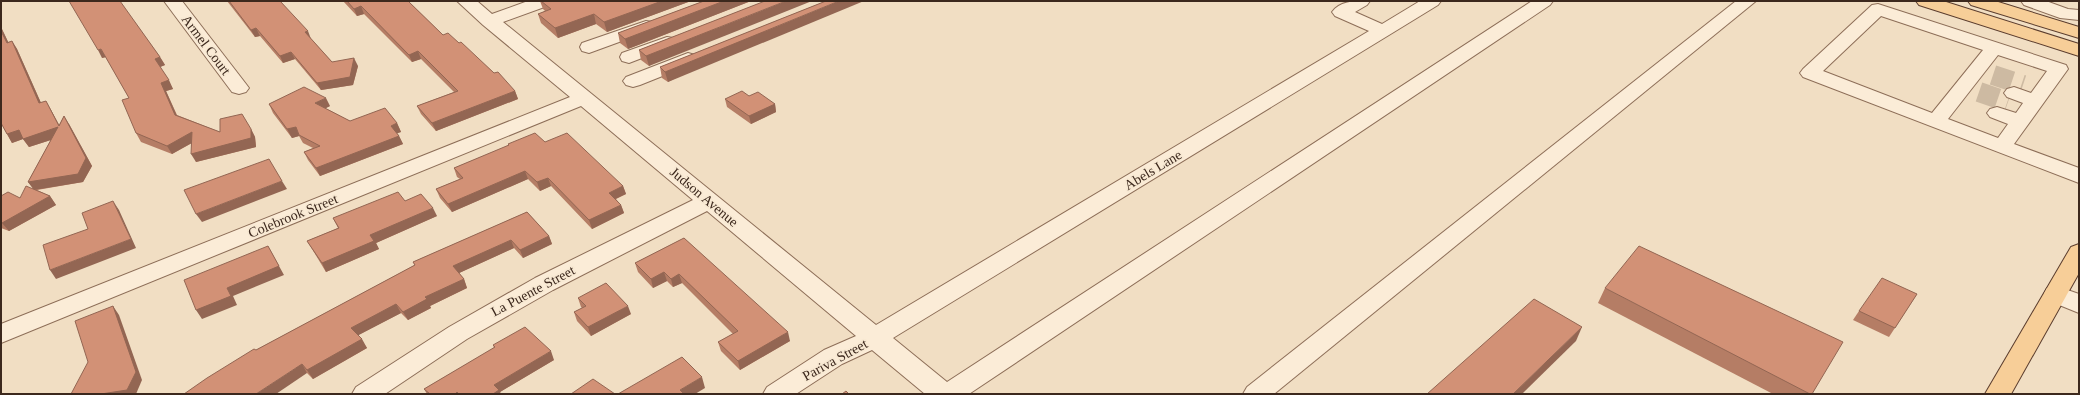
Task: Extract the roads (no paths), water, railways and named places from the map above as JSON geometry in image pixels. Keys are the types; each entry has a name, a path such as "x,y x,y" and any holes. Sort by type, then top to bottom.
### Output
{"main road":[{"path":"1924,1 2079,50"},
{"path":"1977,1 2079,33"},
{"path":"1998,394 2079,252"}],"street":[{"name":"Armel Court","path":"173,1 239,88"},
{"name":"Judson Avenue","path":"466,1 488,21 585,98 943,394"},
{"path":"488,21 544,1"},
{"path":"1361,1 1341,12 1383,31"},
{"path":"949,394 1544,1"},
{"path":"1256,394 1747,1"},
{"path":"2030,1 2066,14 2079,14"},
{"path":"2046,1 2071,9 2079,14"},
{"name":"Abels Lane","path":"874,338 1383,31 1426,2"},
{"path":"1980,78 1883,5 1810,73 2079,176"},
{"path":"589,47 660,20"},
{"path":"629,57 686,34"},
{"path":"608,40 629,57 641,78 700,54"},
{"path":"1936,120 1980,78 2059,69 2002,146"},
{"path":"2035,101 2014,94 2035,101"},
{"name":"Colebrook Street","path":"1,334 585,98"},
{"name":"La Puente Street","path":"365,394 458,333 538,288 709,201"},
{"path":"2056,294 2079,304"},
{"name":"Pariva Street","path":"776,394 833,357 874,338"}],"tunnel":[{"path":"1993,75 2023,85"},
{"path":"1979,92 2008,102"}]}
